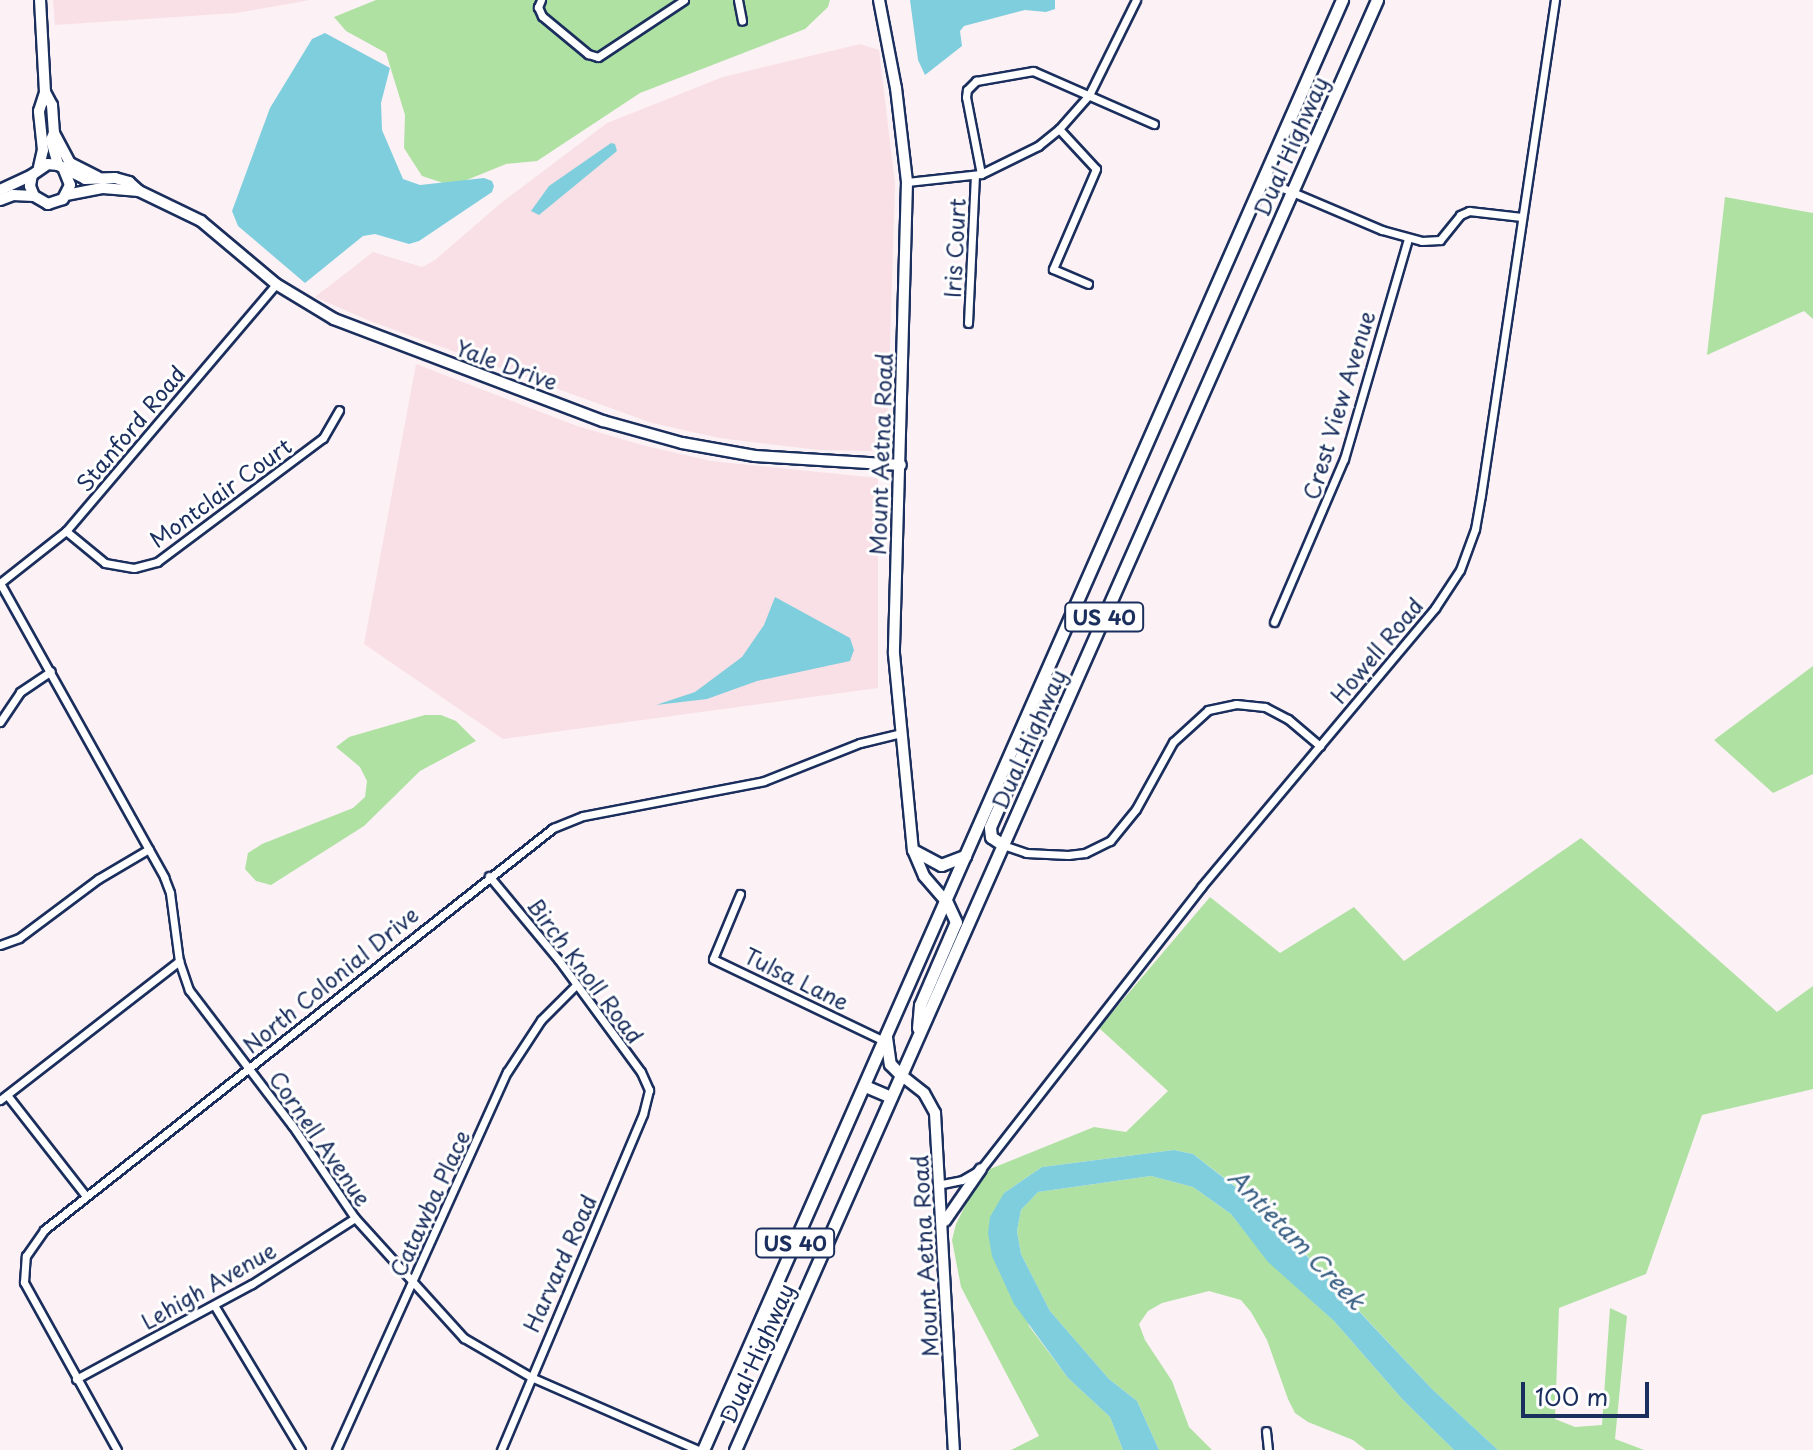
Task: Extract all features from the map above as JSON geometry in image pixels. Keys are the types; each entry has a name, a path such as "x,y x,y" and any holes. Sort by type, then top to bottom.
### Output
{"main road":[{"name":"Dual Highway","path":"700,1450 865,1086 1342,0"},
{"name":"Dual Highway","path":"735,1450 1377,0"},
{"path":"1003,845 991,837 990,827 1046,699 1046,674"},
{"path":"913,850 941,865 965,856"},
{"path":"917,1041 920,1005 956,922 946,901"},
{"path":"885,1039 890,1064 901,1075"},
{"path":"865,1086 891,1097"}],"street":[{"path":"34,196 30,186 43,150 39,111 45,92 40,0"},
{"path":"541,0 538,8 542,16 586,53 598,57 684,0"},
{"path":"738,0 742,21"},
{"name":"Mount Aetna Road","path":"879,0 896,88 907,182 901,465 894,612 901,733 913,850 924,876 946,901"},
{"path":"907,182 978,174 1019,157 1059,129 1089,95 1136,0"},
{"name":"Howell Road","path":"981,1169 1162,936 1435,608 1468,551 1479,507 1555,0"},
{"name":"Iris Court","path":"968,323 978,174 966,97 971,84 1033,71 1089,95"},
{"path":"45,92 52,105 54,133 70,163 98,177"},
{"path":"1089,95 1154,124"},
{"path":"1059,129 1096,169 1053,269 1088,284"},
{"path":"54,133 51,140 70,185 66,195"},
{"name":"Yale Drive","path":"0,190 35,171 61,168 85,179 98,177 129,182 139,191 201,221 276,284 307,304 363,331 646,434 755,456 901,465"},
{"path":"1264,180 1408,239 1440,240 1460,215 1469,211 1522,217"},
{"name":"Yale Drive","path":"0,200 13,195 34,196 48,204 66,195 103,188 139,191"},
{"name":"Crest View Avenue","path":"1274,622 1344,459 1408,239"},
{"name":"Stanford Road","path":"0,583 26,566 66,531 276,284"},
{"name":"Montclair Court","path":"66,531 105,563 134,568 157,562 323,438 339,410"},
{"name":"Cornell Avenue","path":"0,583 149,849 170,893 179,961 189,990 355,1218 464,1338 531,1377 700,1450"},
{"path":"0,722 20,692 51,671"},
{"path":"1003,845 1026,853 1068,855 1085,853 1110,841 1136,809 1173,742 1208,710 1236,704 1265,707 1288,719 1320,746"},
{"name":"North Colonial Drive","path":"117,1450 30,1299 23,1268 26,1256 44,1230 489,876 568,821 764,781 860,743 901,733"},
{"path":"0,945 19,938 98,879 149,849"},
{"name":"Birch Knoll Road","path":"489,876 576,985 641,1072 649,1090"},
{"name":"Tulsa Lane","path":"740,894 713,959 885,1039"},
{"path":"85,1195 3,1097 179,961"},
{"name":"Catawba Place","path":"336,1450 507,1072 541,1020 576,985"},
{"name":"Mount Aetna Road","path":"901,1075 931,1101 942,1184 954,1450"},
{"name":"Harvard Road","path":"501,1450 643,1114 649,1090"},
{"path":"942,1184 962,1180 981,1169"},
{"path":"944,1223 981,1169"},
{"name":"Lehigh Avenue","path":"76,1379 214,1305 355,1218"},
{"path":"214,1305 301,1450"},
{"path":"1266,1431 1268,1450"}],"shaded area":[{"path":"53,0 310,0 237,13 55,25"},
{"path":"860,44 879,50 895,184 887,440 872,451 819,450 719,438 652,423 370,321 315,297 373,252 422,267 435,260 501,203 607,123 723,77"},
{"path":"416,364 577,426 642,445 711,461 878,478 878,688 503,739 364,644"}],"green space":[{"path":"376,0 830,0 828,7 805,29 640,93 537,161 506,164 452,186 422,176 404,148 405,115 386,53 346,31 334,17"},
{"path":"1725,197 1813,213 1813,319 1804,311 1707,355"},
{"path":"1813,666 1813,774 1773,793 1714,740"},
{"path":"425,715 441,715 456,721 476,741 420,771 364,826 271,885 256,881 245,869 248,853 262,844 353,808 365,797 367,781 360,767 336,747 349,737"},
{"path":"1581,838 1777,1012 1813,986 1813,1089 1702,1115 1646,1274 1559,1308 1555,1419 1575,1427 1602,1425 1610,1308 1627,1316 1615,1439 1644,1450 1498,1450 1432,1389 1260,1205 1193,1154 1174,1150 1042,1167 1004,1193 1029,1326 1068,1378 1110,1417 1123,1450 1011,1450 1039,1436 961,1287 952,1240 956,1224 970,1196 990,1169 1094,1127 1126,1132 1168,1091 1099,1028 1210,897 1280,953 1354,907 1404,961"},
{"path":"1151,1176 1193,1187 1231,1214 1268,1261 1334,1321 1403,1400 1454,1450 1366,1450 1353,1440 1308,1422 1295,1413 1267,1340 1251,1312 1241,1300 1209,1291 1162,1303 1148,1311 1139,1324 1145,1340 1172,1381 1189,1427 1212,1450 1159,1450 1137,1401 1109,1379 1050,1311 1021,1254 1017,1231 1021,1210 1038,1192"}],"water":[{"path":"910,0 1055,0 1055,9 1046,12 1025,10 964,26 960,31 962,46 925,75 918,60"},
{"path":"325,33 390,68 381,103 382,130 403,179 420,185 484,178 492,181 494,186 492,192 419,241 409,244 375,234 363,236 305,283 238,226 232,211 270,108 312,39"},
{"path":"611,143 615,144 617,151 539,215 531,211 549,186"},
{"path":"775,597 850,638 854,650 850,661 757,681 707,699 656,705 695,692 742,657 764,625"},
{"name":"Antietam Creek","path":"1174,1150 1193,1154 1260,1206 1432,1389 1498,1450 1454,1450 1403,1400 1334,1321 1268,1262 1231,1214 1193,1187 1151,1176 1038,1192 1021,1210 1017,1231 1021,1254 1050,1311 1109,1379 1137,1401 1159,1450 1123,1450 1110,1417 1068,1378 1014,1304 992,1256 988,1233 990,1217 1004,1193 1042,1167"}]}
